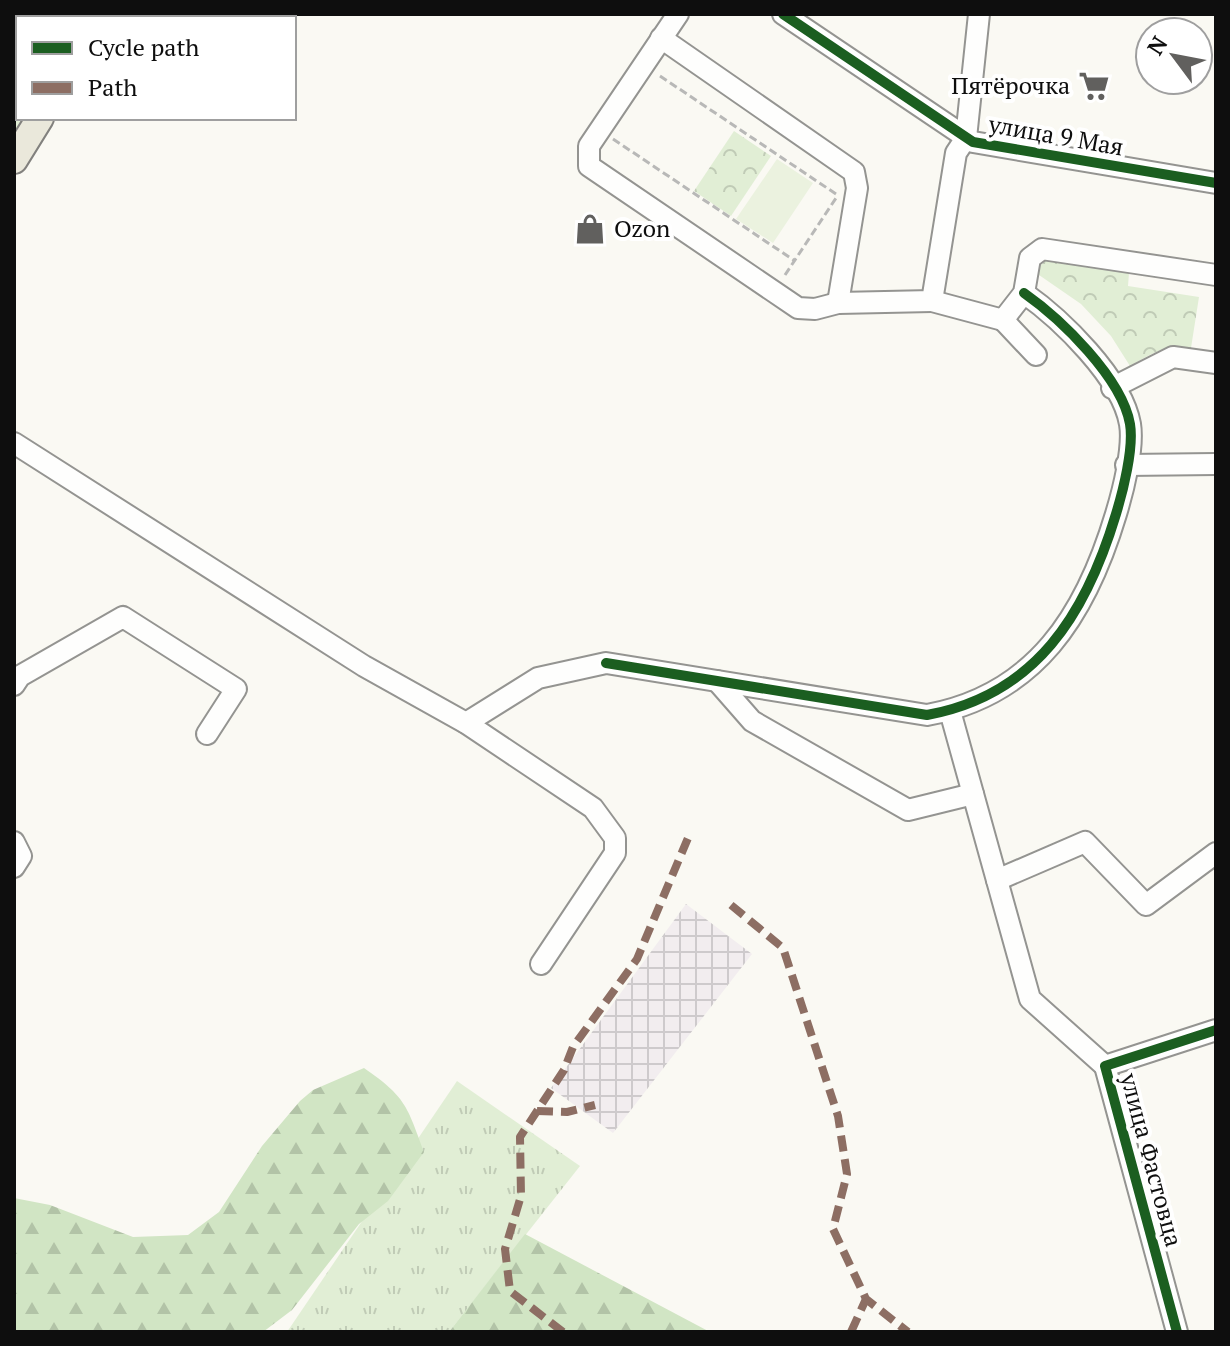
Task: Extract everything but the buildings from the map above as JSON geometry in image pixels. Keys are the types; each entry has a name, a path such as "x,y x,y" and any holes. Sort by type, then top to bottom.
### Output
{"main road":[{"path":"14,160 39,120"}],"street":[{"path":"678,14 586,153 589,166 595,172 798,308 815,309 838,303 932,301 1003,320 1036,355"},
{"name":"улица 9 Мая","path":"783,14 966,138 981,144 1216,183"},
{"path":"932,301 956,153 966,138 979,14"},
{"path":"661,38 854,172 857,188 838,303"},
{"path":"1003,320 1024,293 1030,258 1042,249 1216,275"},
{"path":"466,723 538,678 606,663 927,715 950,711 1001,690 1030,667 1075,613 1104,552 1124,489 1130,425 1112,388 1076,336 1024,293"},
{"path":"1112,388 1173,357 1216,363"},
{"path":"14,443 364,666 466,723 593,808 615,838 615,853 541,964"},
{"path":"1126,465 1216,464"},
{"path":"14,685 20,676 123,617 236,689 207,734"},
{"path":"717,681 752,721 908,810 973,794"},
{"path":"950,711 1030,999 1105,1066"},
{"path":"14,842 21,856 14,867"},
{"path":"997,880 1085,842 1146,905 1216,853"},
{"name":"улица Фастовца","path":"1177,1332 1105,1066 1216,1030"}],"path":[{"path":"643,65 838,196 775,292"},
{"path":"600,130 795,261"}],"shaded area":[{"path":"686,904 752,954 613,1133 551,1088"}],"green space":[{"path":"14,14 87,14 16,16 16,120 23,120 14,134"},
{"path":"734,131 771,156 731,216 694,191"},
{"path":"777,159 813,183 773,243 736,219"},
{"path":"1046,260 1129,273 1128,286 1199,297 1191,348 1166,349 1130,366 1111,336 1081,304 1039,275 1039,267"},
{"path":"364,1068 397,1095 424,1152 388,1201 359,1224 292,1310 263,1332 14,1332 14,1198 50,1205 133,1237 188,1235 219,1212 262,1146 300,1101 313,1090"},
{"path":"457,1081 580,1166 449,1332 287,1332"},
{"path":"525,1234 710,1332 449,1332"}],"marked path":[{"path":"563,1332 510,1291 505,1249 521,1196 520,1137 564,1070 573,1047 637,959 688,838"},
{"path":"731,905 783,948 838,1116 847,1174 833,1229 866,1299 908,1332"},
{"path":"537,1111 567,1112 595,1105"},
{"path":"851,1332 866,1299"}],"cycle path":[{"path":"783,14 973,142 1216,183"},
{"path":"606,663 927,715 965,705 998,689 1027,669 1072,616 1089,585 1119,505 1131,434 1125,406 1103,369 1072,334 1024,293"},
{"path":"1177,1332 1105,1066 1216,1030"}],"place":[{"name":"Пятёрочка","path":"1094,86"},
{"name":"Ozon","path":"590,229"}]}
